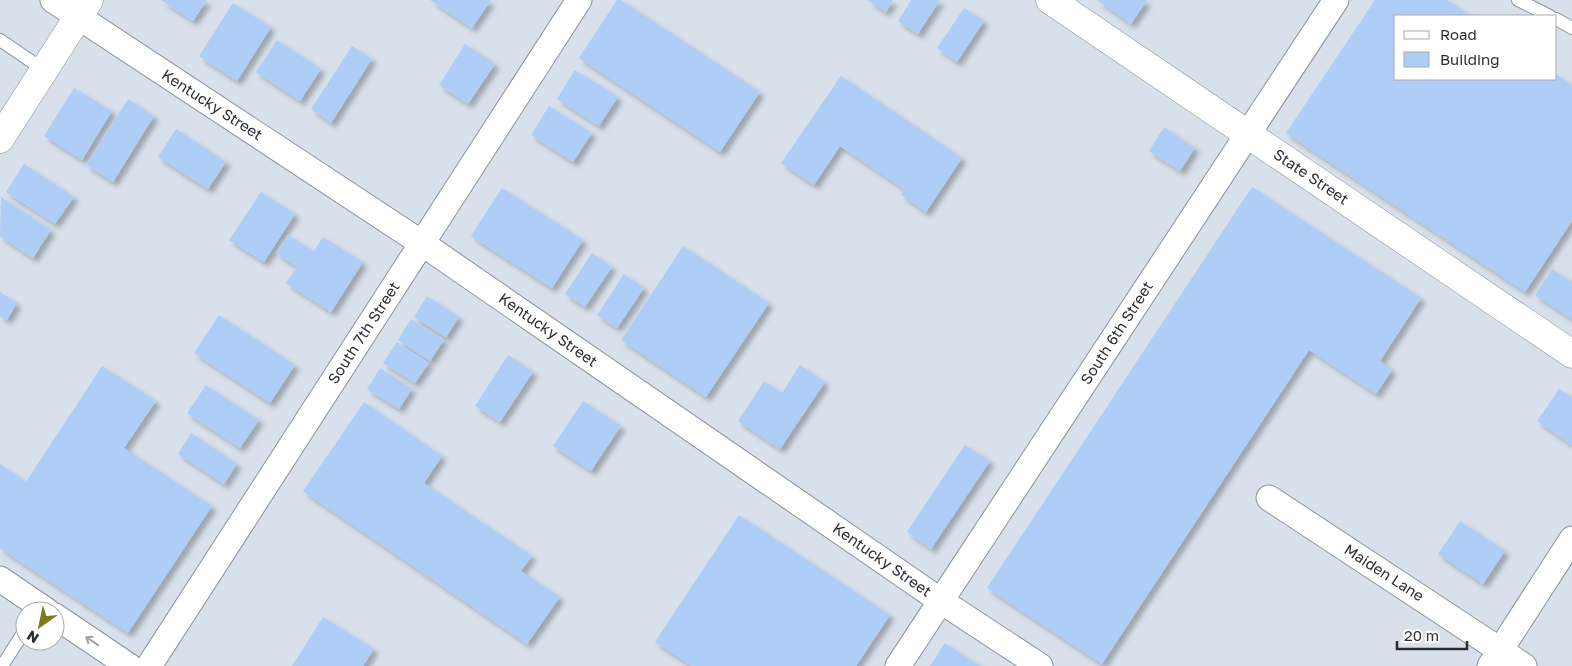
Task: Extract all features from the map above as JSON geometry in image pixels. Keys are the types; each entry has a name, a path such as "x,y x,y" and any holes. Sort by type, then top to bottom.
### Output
{"street":[{"name":"Kentucky Street","path":"53,0 84,8 423,244 1040,666"},
{"name":"South 7th Street","path":"149,666 579,0"},
{"name":"State Street","path":"1050,0 1572,354"},
{"name":"South 6th Street","path":"898,666 1336,0"},
{"path":"5,121 44,70 84,8"},
{"name":"Maiden Lane","path":"1270,498 1495,658 1524,666"},
{"path":"1495,658 1572,540"},
{"path":"0,579 31,601"},
{"path":"65,624 129,666"}],"lane":[{"path":"1518,0 1548,15"},
{"path":"1557,20 1572,28"},
{"path":"0,40 44,70"},
{"path":"2,666 15,646"}],"building":[{"path":"161,0 207,0 193,21"},
{"path":"430,0 491,0 472,28"},
{"path":"617,0 621,0 760,92 720,152 579,58"},
{"path":"867,0 893,0 886,12"},
{"path":"911,0 940,0 918,34 898,21"},
{"path":"1097,0 1147,0 1131,24"},
{"path":"1375,0 1447,0 1470,15 1394,15 1394,80 1557,80 1557,75 1572,85 1572,221 1525,292 1286,133"},
{"path":"233,3 271,27 237,81 199,56"},
{"path":"964,8 984,21 957,62 937,48"},
{"path":"277,40 321,69 300,101 256,72"},
{"path":"465,44 495,64 468,104 439,85"},
{"path":"352,46 372,59 331,123 311,109"},
{"path":"575,70 618,97 599,126 557,99"},
{"path":"841,76 962,158 926,212 901,195 904,189 840,146 814,185 781,163"},
{"path":"74,88 112,111 82,160 44,136"},
{"path":"128,99 154,116 113,182 86,165"},
{"path":"549,106 592,133 573,162 531,135"},
{"path":"1164,127 1195,148 1180,171 1149,151"},
{"path":"176,129 226,162 208,189 158,157"},
{"path":"24,164 74,197 55,224 6,192"},
{"path":"1252,187 1421,298 1380,361 1392,370 1376,394 1309,350 1102,664 987,588"},
{"path":"502,188 583,240 552,288 471,236"},
{"path":"261,192 295,214 264,262 229,240"},
{"path":"1,197 51,230 33,258 0,236"},
{"path":"288,235 314,251 323,237 363,262 331,312 286,283 297,267 276,253"},
{"path":"683,246 769,303 706,397 621,340"},
{"path":"592,253 612,267 585,307 565,294"},
{"path":"1552,269 1572,282 1572,319 1535,295"},
{"path":"624,274 644,288 617,328 597,315"},
{"path":"0,292 17,303 7,320 0,316"},
{"path":"427,296 459,317 446,337 414,317"},
{"path":"219,315 295,365 270,403 194,353"},
{"path":"411,319 444,340 430,361 398,340"},
{"path":"397,342 429,363 415,383 383,363"},
{"path":"508,355 533,372 500,422 475,406"},
{"path":"800,365 825,382 780,449 738,421 764,381 782,393"},
{"path":"102,366 156,401 124,448 212,506 128,633 0,548 0,464 26,482"},
{"path":"380,368 412,389 399,409 367,389"},
{"path":"206,385 259,420 240,448 187,413"},
{"path":"1559,389 1572,397 1572,445 1537,421"},
{"path":"583,401 621,426 591,471 553,446"},
{"path":"364,402 442,456 424,483 532,556 521,571 560,597 527,644 303,491"},
{"path":"191,433 237,464 224,484 178,454"},
{"path":"965,445 990,461 931,549 907,532"},
{"path":"739,515 890,615 856,666 692,666 655,642"},
{"path":"1460,521 1505,551 1483,584 1438,554"},
{"path":"323,617 374,649 363,666 292,666"},
{"path":"945,643 980,666 930,666"}]}
